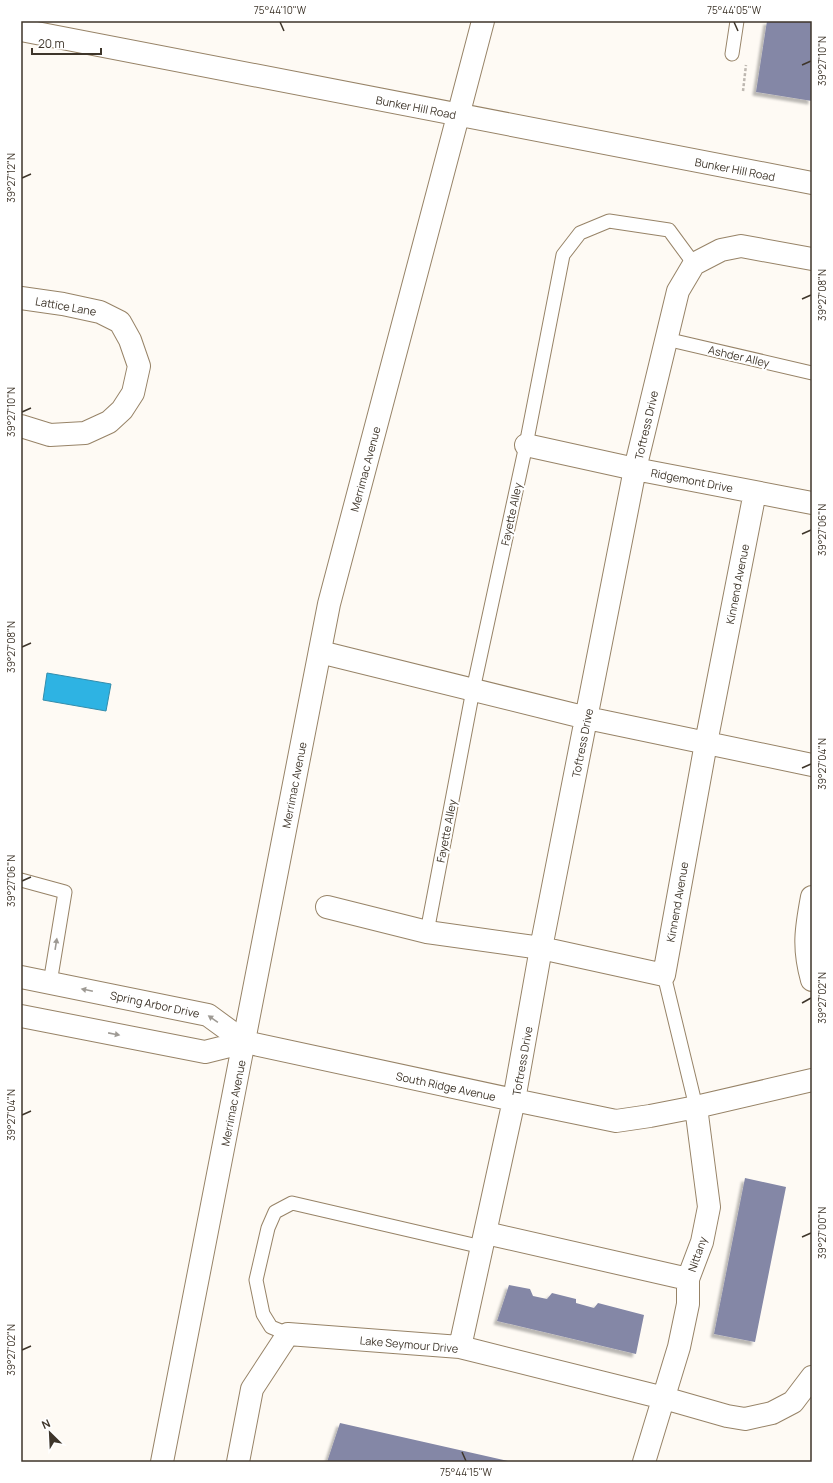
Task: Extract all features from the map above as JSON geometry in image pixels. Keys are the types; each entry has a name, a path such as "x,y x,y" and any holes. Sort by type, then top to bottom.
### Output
{"street":[{"name":"Merrimac Avenue","path":"162,1462 245,1042 329,604 483,21"},
{"name":"Bunker Hill Road","path":"21,30 458,116 812,183"},
{"path":"694,264 721,250 741,246 812,259"},
{"name":"Toftress Drive","path":"460,1347 514,1100 541,948 635,468 678,291 694,264"},
{"name":"Lattice Lane","path":"21,298 63,304 100,312 120,322 130,340 138,366 133,393 122,410 109,422 85,433 50,435 21,426"},
{"name":"Ridgemont Drive","path":"526,445 812,503"},
{"name":"Kinnend Avenue","path":"664,974 706,742 755,492"},
{"path":"320,652 587,718 812,765"},
{"path":"812,897 805,939 808,965 812,980"},
{"path":"327,907 427,932 541,948 664,974"},
{"name":"Spring Arbor Drive","path":"21,977 208,1015 245,1042"},
{"path":"21,1016 205,1052 245,1042"},
{"name":"South Ridge Avenue","path":"245,1042 616,1121 696,1108 812,1080"},
{"name":"Nittany","path":"644,1462 679,1347 688,1304 688,1279 702,1242 709,1207 696,1108"},
{"path":"484,1240 688,1279"},
{"path":"238,1462 252,1389 288,1334"},
{"name":"Lake Seymour Drive","path":"288,1334 460,1347 664,1398 727,1416 745,1419 772,1413 793,1402 812,1377"}],"lane":[{"path":"732,54 738,21"},
{"name":"Fayette Alley","path":"427,932 472,690 526,445 563,254 580,233 609,221 669,230 694,264"},
{"name":"Ashder Alley","path":"666,339 812,373"},
{"path":"21,880 65,892 50,983"},
{"path":"664,974 696,1108"},
{"path":"288,1334 271,1327 263,1314 256,1280 268,1228 275,1212 292,1203 484,1240"}],"water":[{"path":"47,673 111,684 106,711 43,700"}],"building":[{"path":"767,21 812,22 812,101 756,92"},
{"path":"745,1178 786,1187 755,1342 714,1334"},
{"path":"509,1285 530,1289 533,1296 547,1299 552,1293 576,1299 576,1303 594,1308 598,1303 644,1315 636,1354 497,1321"},
{"path":"340,1423 508,1461 508,1462 327,1462"}]}
